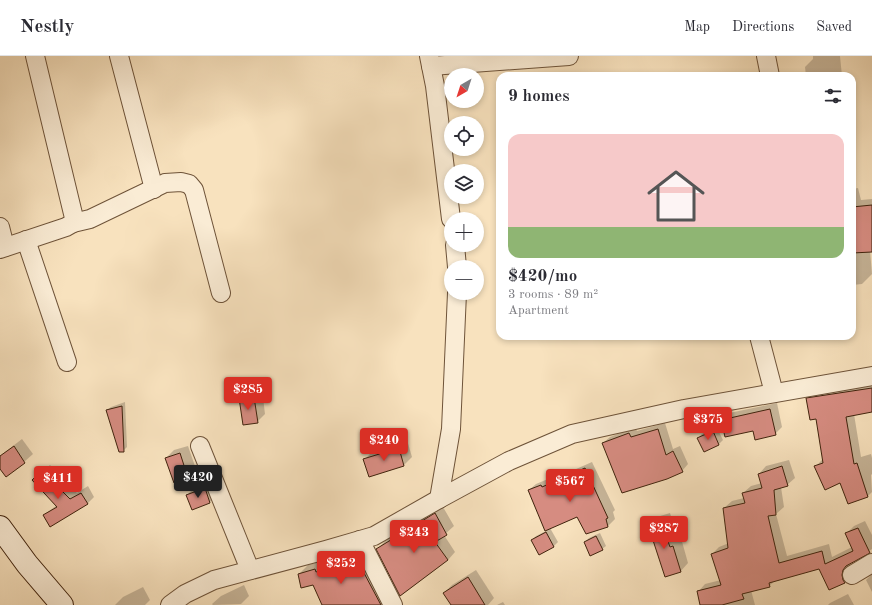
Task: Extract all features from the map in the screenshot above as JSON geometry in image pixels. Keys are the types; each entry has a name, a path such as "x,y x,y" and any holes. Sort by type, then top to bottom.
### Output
{"main road":[{"path":"0,527 62,605"}],"street":[{"path":"36,56 73,214 73,223"},
{"path":"119,56 154,189"},
{"path":"450,212 430,61 569,56"},
{"path":"766,56 769,72"},
{"path":"0,227 2,248 66,227 73,223 90,219 165,183 181,182 189,184 194,190 221,293"},
{"path":"26,240 67,362"},
{"path":"439,500 451,429 457,300"},
{"path":"761,340 774,393"},
{"path":"170,605 185,594 214,580 374,536 509,461 572,434 684,409 872,376"},
{"path":"200,446 250,570"},
{"path":"360,540 393,605"},
{"path":"852,575 872,563"}],"building":[{"path":"872,205 872,252 856,253 856,207"},
{"path":"872,388 872,412 846,417 854,464 857,463 868,497 848,504 840,483 825,490 814,466 823,463 816,419 810,420 806,398"},
{"path":"254,397 258,423 243,425 239,398"},
{"path":"122,406 124,452 119,452 106,410"},
{"path":"770,409 776,435 755,440 753,431 725,437 721,420"},
{"path":"658,429 666,455 673,451 683,472 667,479 622,493 602,443 629,433 631,437"},
{"path":"713,431 719,445 704,452 697,438"},
{"path":"14,446 25,463 6,477 0,469 0,456"},
{"path":"399,448 404,466 369,477 363,459"},
{"path":"180,453 188,478 174,483 165,458"},
{"path":"782,466 788,486 774,490 776,515 768,516 779,563 822,551 825,564 853,551 845,533 858,528 870,553 846,566 842,575 845,583 829,590 819,569 769,583 770,587 742,594 744,599 722,605 700,605 697,591 721,585 711,554 728,548 723,508 745,503 742,493 762,488 758,474"},
{"path":"585,468 608,518 606,519 608,527 586,534 577,517 545,531 528,490 541,485 542,487"},
{"path":"42,471 70,499 81,493 88,504 50,527 43,515 57,507 32,480"},
{"path":"205,488 210,503 192,510 186,495"},
{"path":"435,513 447,535 435,542 448,560 400,596 376,549"},
{"path":"661,521 670,547 673,546 681,572 665,577 648,525"},
{"path":"546,532 554,547 539,555 531,540"},
{"path":"596,536 603,550 590,556 584,542"},
{"path":"355,556 381,605 322,605 313,585 301,588 298,574 315,569 316,572"},
{"path":"468,577 485,605 451,605 443,593"}]}
